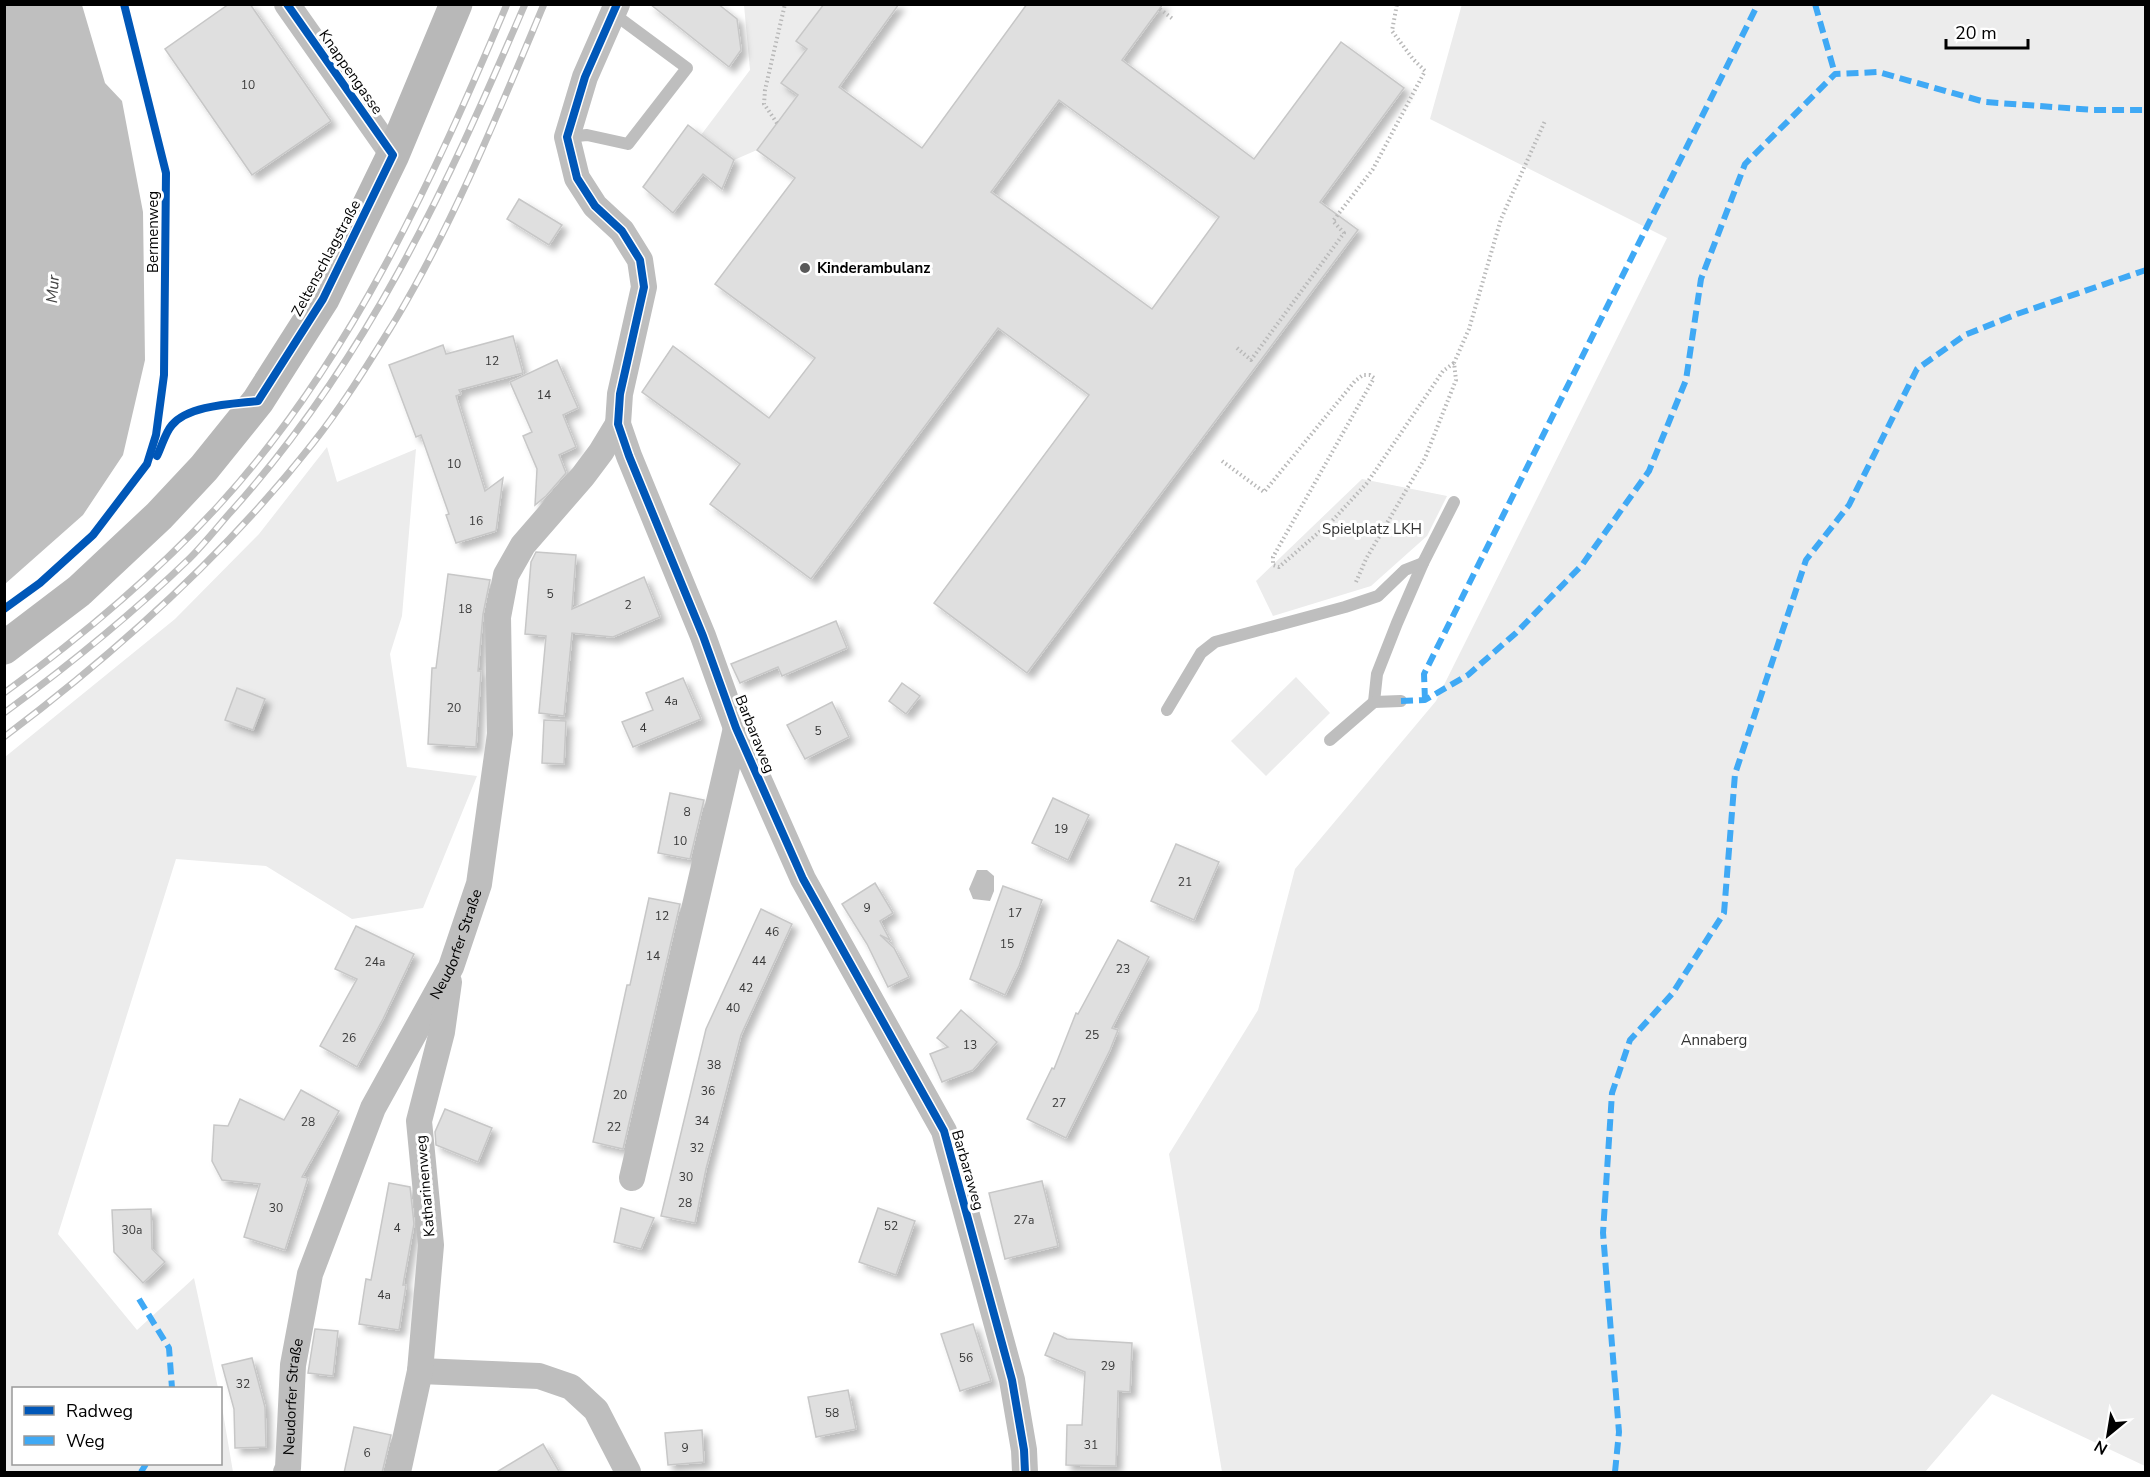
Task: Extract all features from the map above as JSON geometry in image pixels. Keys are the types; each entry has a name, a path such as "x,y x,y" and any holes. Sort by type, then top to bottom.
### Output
{"main road":[{"name":"Zeltenschlagstraße","path":"4,648 80,591 159,516 204,468 258,401 323,299 393,155 456,4"}],"street":[{"name":"Knappengasse","path":"287,4 393,155"},
{"path":"567,137 585,77 616,9"},
{"name":"Barbaraweg","path":"567,137 577,178 595,206 622,231 640,260 644,287 620,394 618,424 703,636 736,728 803,879 944,1131 1012,1380 1024,1450 1025,1473"},
{"name":"Neudorfer Straße","path":"286,1473 293,1365 310,1274 373,1108 451,967 479,884 500,734 498,617 506,575 523,545 583,476 618,424"},
{"name":"Barbaraweg","path":"632,1178 736,728"},
{"name":"Katharinenweg","path":"398,1473 420,1371 431,1245 419,1121 442,1032 451,967"},
{"path":"420,1371 539,1377 571,1387 596,1410 628,1473"}],"lane":[{"path":"567,137 587,135 628,144 687,68 616,9"},
{"path":"1374,702 1377,674 1423,563 1454,502"},
{"path":"1167,710 1201,653 1215,642 1378,596 1405,570 1423,563"},
{"path":"1330,740 1374,702 1401,701"}],"path":[{"path":"777,123 764,104 765,90 785,4"},
{"path":"1237,348 1251,360 1344,233 1333,221 1373,169 1425,71 1392,31 1397,4"},
{"path":"1160,9 1174,20"},
{"path":"1222,461 1264,492 1355,381 1363,375 1370,375 1374,378 1273,557 1273,566 1279,567 1332,521 1367,483 1443,371 1454,363 1469,329 1501,219 1545,121"},
{"path":"1345,607 1366,559 1425,458 1456,380 1454,363"}],"green space":[{"name":"Annaberg","path":"1462,4 2145,5 2145,1466 1992,1394 1925,1472 1222,1472 1169,1154 1258,1010 1295,869 1436,701 1667,238 1430,119"},
{"path":"744,5 824,5 797,41 807,49 781,83 798,95 757,150 734,160 701,135 750,70"},
{"path":"327,447 337,482 416,449 402,616 390,654 407,767 477,776 423,908 352,919 266,866 176,859 58,1234 137,1330 194,1278 218,1387 12,1387 12,1465 222,1465 222,1407 233,1472 5,1472 5,757 175,619 259,534"},
{"name":"Spielplatz LKH","path":"1362,479 1447,496 1427,536 1371,586 1273,616 1256,581"},
{"path":"1296,677 1330,713 1266,776 1231,741"}],"water":[{"name":"Mur","path":"5,4 82,5 105,83 122,101 143,212 145,360 123,455 83,515 5,584"},
{"path":"977,870 987,870 994,876 994,891 990,901 973,899 969,889"}],"building":[{"path":"229,4 250,4 331,121 252,175 165,49"},
{"path":"650,4 718,4 737,19 741,50 729,67"},
{"path":"824,4 899,4 839,87 922,148 1027,4 1163,4 1122,60 1254,159 1341,42 1404,88 1320,202 1358,230 1027,673 934,603 1089,395 998,328 811,579 710,504 740,464 642,392 673,346 769,418 815,358 715,284 795,178 757,150 798,95 781,83 807,49 796,41","holes":["1059,100 1219,217 1152,309 991,192"]},
{"path":"688,125 734,160 722,189 703,174 673,213 643,187"},
{"path":"519,199 562,225 549,245 507,219"},
{"path":"513,336 523,373 459,390 461,394 456,396 485,491 503,478 496,531 456,543 446,515 449,514 421,435 416,437 389,365 443,345 446,354"},
{"path":"557,360 578,408 563,415 576,447 559,455 566,473 535,505 537,469 523,436 532,432 510,382"},
{"path":"536,552 576,555 572,609 644,577 660,617 613,637 572,633 564,716 539,713 546,636 525,634 531,562"},
{"path":"448,574 490,580 483,614 478,671 481,671 476,747 428,744 432,668 436,668"},
{"path":"836,621 847,648 782,676 778,667 740,683 731,664"},
{"path":"683,678 701,719 633,747 622,722 653,710 646,693"},
{"path":"902,683 920,696 906,714 889,701"},
{"path":"237,688 265,699 253,730 225,720"},
{"path":"832,702 849,737 805,759 787,725"},
{"path":"544,720 566,721 564,764 542,763"},
{"path":"670,793 704,800 690,859 658,853"},
{"path":"1053,798 1089,815 1068,860 1032,843"},
{"path":"1176,844 1219,862 1194,920 1151,901"},
{"path":"875,883 893,913 880,921 890,940 880,935 894,948 909,977 888,987 867,944 842,904"},
{"path":"1003,886 1042,900 1019,966 1005,995 970,979"},
{"path":"649,898 680,904 623,1149 593,1142 627,985 630,985"},
{"path":"761,909 792,924 741,1035 706,1169 695,1223 661,1216 706,1029"},
{"path":"356,926 414,954 357,1067 320,1046 357,979 335,969"},
{"path":"1118,940 1149,957 1112,1028 1118,1030 1110,1050 1066,1138 1027,1119 1052,1068 1054,1069 1076,1013 1078,1014"},
{"path":"961,1010 997,1042 973,1070 942,1082 930,1054 948,1047 937,1038"},
{"path":"301,1090 339,1111 302,1177 308,1178 285,1250 244,1237 260,1184 222,1180 212,1161 214,1125 228,1126 240,1099 284,1120"},
{"path":"445,1109 492,1128 478,1162 436,1145 435,1132"},
{"path":"1042,1181 1058,1246 1005,1259 989,1193"},
{"path":"389,1183 410,1187 414,1224 403,1285 406,1285 399,1330 359,1324 366,1279 371,1280"},
{"path":"621,1208 654,1218 641,1249 614,1242"},
{"path":"878,1208 915,1221 896,1275 859,1262"},
{"path":"151,1209 152,1249 165,1262 143,1283 114,1252 112,1210"},
{"path":"973,1324 991,1381 960,1391 941,1334"},
{"path":"315,1329 338,1331 333,1376 308,1373"},
{"path":"1054,1333 1067,1339 1132,1343 1130,1392 1118,1391 1116,1466 1066,1465 1067,1425 1082,1425 1085,1372 1045,1355"},
{"path":"252,1358 265,1407 266,1447 235,1448 234,1409 222,1365"},
{"path":"848,1390 856,1429 816,1437 808,1397"},
{"path":"354,1427 391,1435 382,1473 344,1473"},
{"path":"702,1430 704,1462 668,1465 665,1433"},
{"path":"543,1444 560,1473 495,1473"}],"railway":[{"path":"4,693 89,627 169,556 219,505 266,450 309,391 348,330 384,267 449,137 507,4"},
{"path":"4,713 99,639 189,559 277,457 321,397 361,336 398,272 465,141 525,4"},
{"path":"4,737 129,636 207,563 279,484 324,428 396,319 438,243 544,4"}],"marked path":[{"path":"1425,700 1424,674 1758,4"},
{"path":"1815,4 1835,74"},
{"path":"1401,701 1425,700 1468,675 1516,633 1582,565 1649,471 1686,380 1701,279 1745,164 1835,74 1878,72 1985,102 2094,110 2146,110"},
{"path":"1615,1472 1619,1432 1603,1233 1612,1093 1630,1040 1672,994 1724,913 1735,774 1806,560 1849,505 1917,369 1965,335 2017,314 2146,270"},
{"path":"139,1299 169,1348 172,1387"},
{"path":"141,1472 145,1465"}],"cycle path":[{"name":"Bermenweg","path":"4,609 40,583 93,535 147,464 156,435 164,375 166,173 124,4"},
{"path":"157,456 172,425 189,413 200,409 258,401 323,299 393,155 287,4"},
{"path":"617,4 585,77 567,137 577,178 595,206 622,231 640,260 644,287 620,394 618,424 703,636 736,728 803,879 944,1131 1012,1380 1024,1450 1025,1472"}],"place":[{"name":"Kinderambulanz","path":"805,268"}]}
